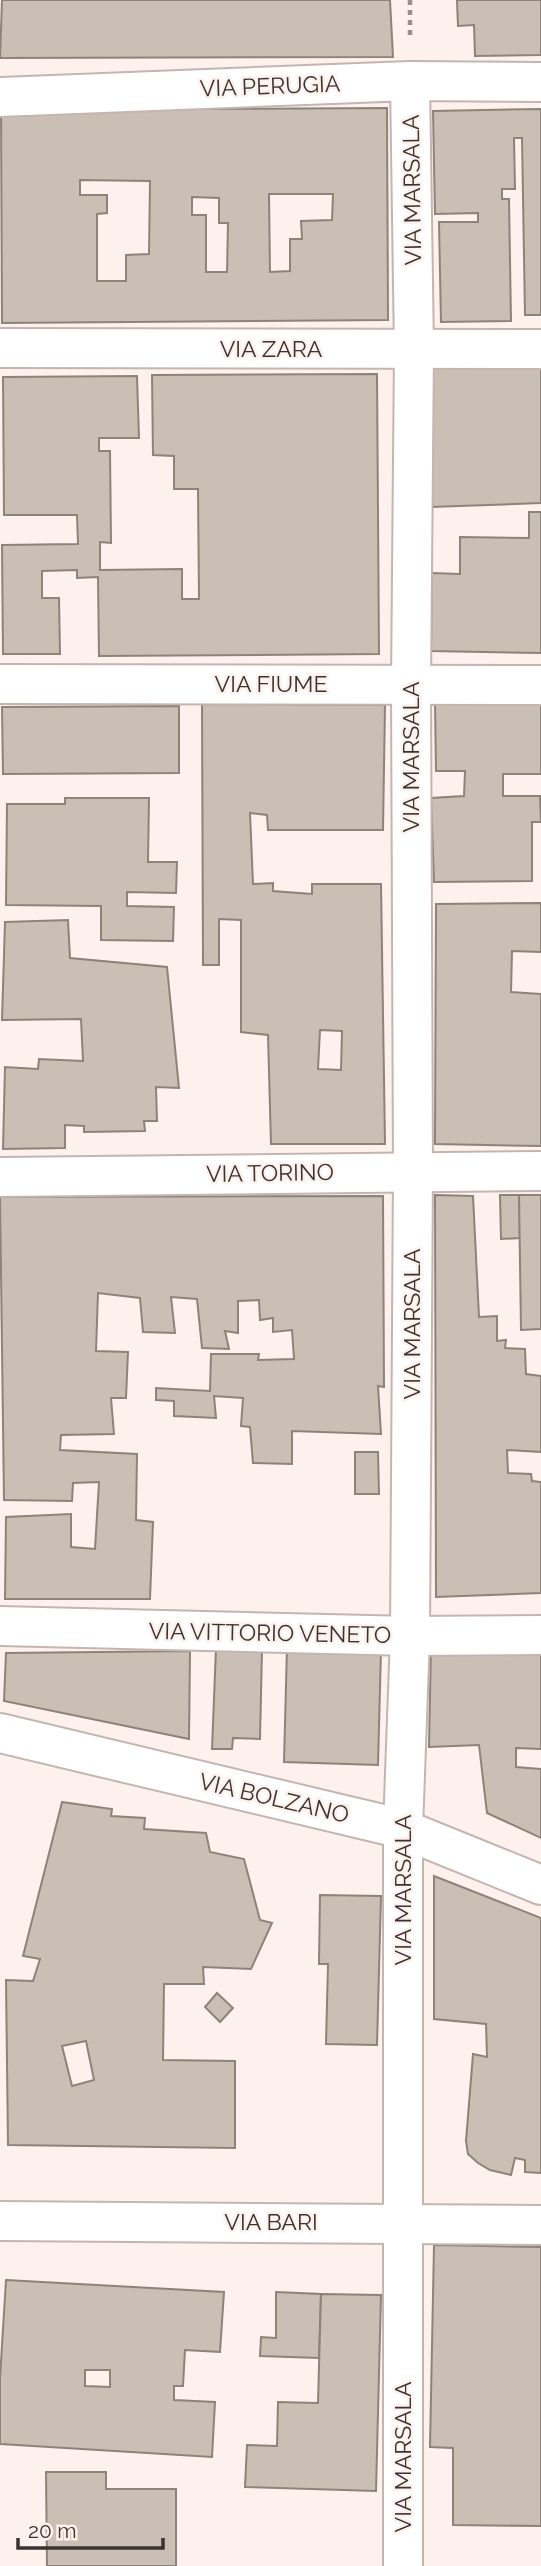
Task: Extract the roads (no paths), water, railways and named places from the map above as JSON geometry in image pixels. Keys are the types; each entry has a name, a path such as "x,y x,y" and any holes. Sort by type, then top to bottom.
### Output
{"street":[{"name":"VIA PERUGIA","path":"0,97 410,81 541,82"},
{"name":"VIA MARSALA","path":"403,2566 403,1829 410,1636 413,1171 411,685 414,350 410,81"},
{"name":"VIA ZARA","path":"0,348 541,349"},
{"name":"VIA FIUME","path":"0,684 541,685"},
{"name":"VIA TORINO","path":"0,1177 541,1171"},
{"name":"VIA VITTORIO VENETO","path":"0,1626 410,1636 541,1635"},
{"name":"VIA BOLZANO","path":"0,1733 403,1829 541,1885"},
{"name":"VIA BARI","path":"0,2221 541,2225"}]}
